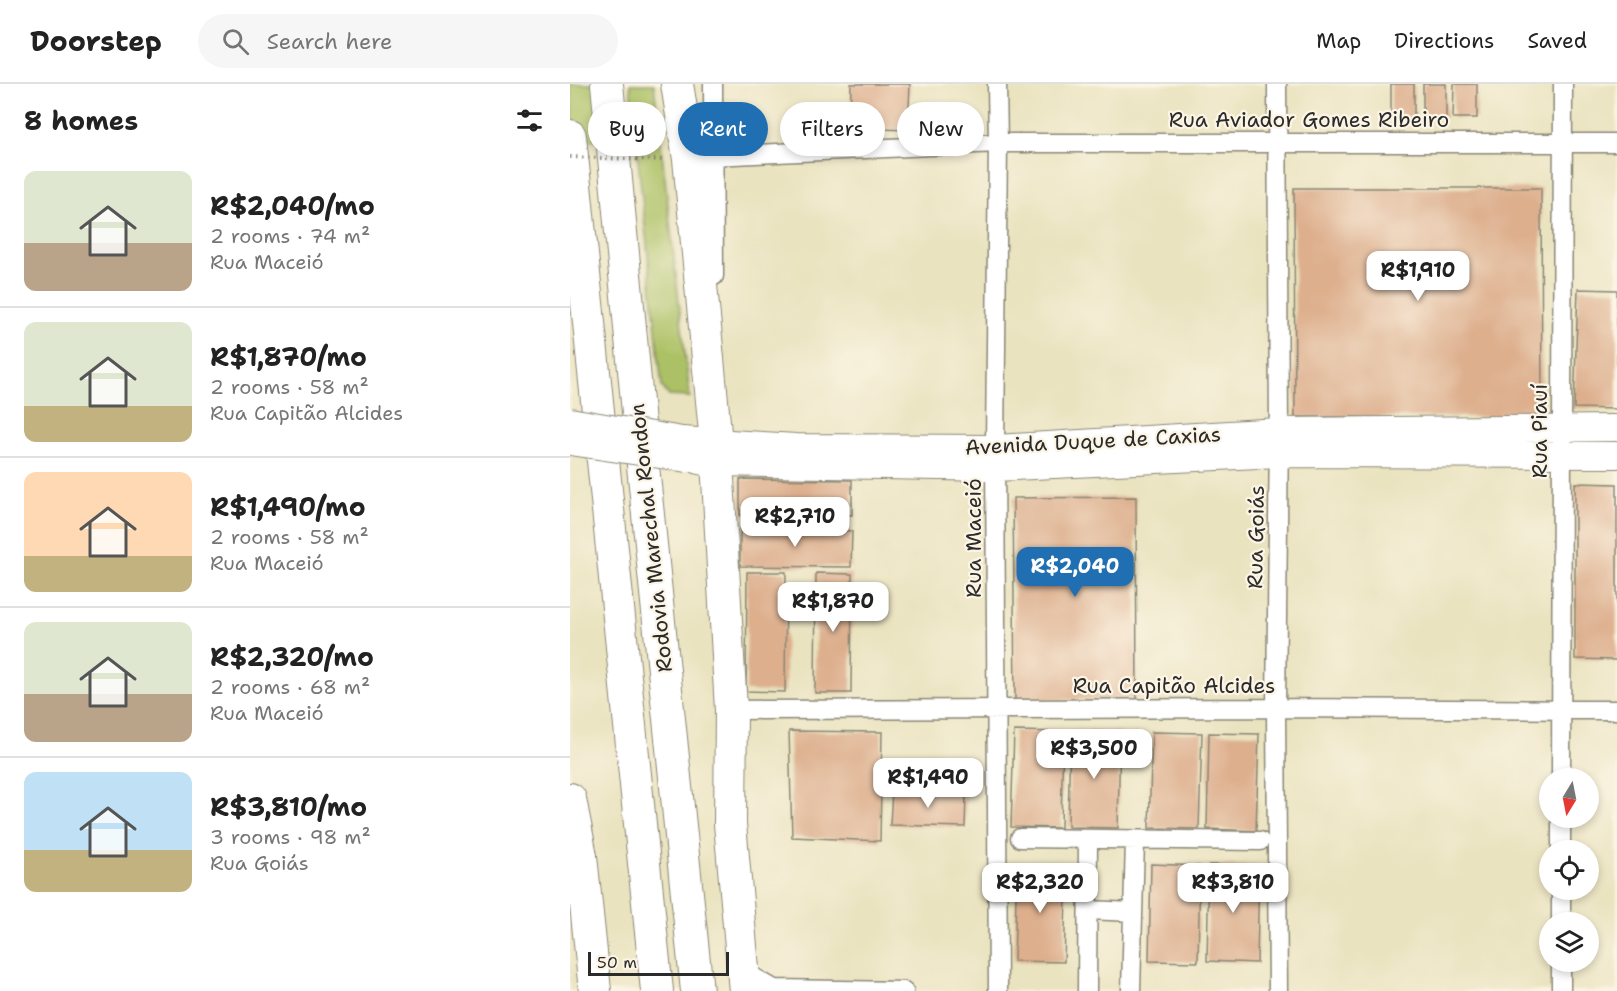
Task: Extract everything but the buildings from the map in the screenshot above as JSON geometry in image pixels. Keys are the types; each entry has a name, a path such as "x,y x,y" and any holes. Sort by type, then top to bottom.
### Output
{"highway":[{"name":"Rodovia Marechal Rondon","path":"607,84 644,476 697,991"},
{"path":"677,84 689,159 716,453 731,710 730,824 744,981"},
{"name":"Rodovia Marechal Rondon","path":"570,136 657,991"},
{"path":"570,799 581,856 595,991"}],"main road":[{"name":"Avenida Duque de Caxias","path":"570,421 684,449"},
{"name":"Avenida Duque de Caxias","path":"570,442 716,453 995,458 1562,427 1617,428"},
{"name":"Avenida Duque de Caxias","path":"1279,442 1563,455 1617,455"}],"street":[{"path":"713,84 713,102"},
{"name":"Rua Maceió","path":"997,84 995,458 998,991"},
{"name":"Rua Goiás","path":"1277,84 1278,991"},
{"name":"Rua Piauí","path":"1561,768 1563,84"},
{"name":"Rua Aviador Gomes Ribeiro","path":"768,153 998,143 1617,143"},
{"path":"713,156 716,453"},
{"name":"Rua Capitão Alcides","path":"731,710 1276,708 1617,710"},
{"path":"1020,838 1260,841"},
{"path":"1087,991 1088,839"},
{"path":"1131,991 1135,840"},
{"path":"1088,910 1133,912"},
{"path":"1561,972 1561,991"},
{"path":"744,981 774,989 904,991"}],"path":[{"path":"570,157 664,160"}],"green space":[{"path":"570,84 597,84 599,102 588,102 588,140 574,138"},
{"path":"630,84 654,84 656,102 632,102"},
{"path":"638,156 662,156 690,397 669,396 662,387"}]}
